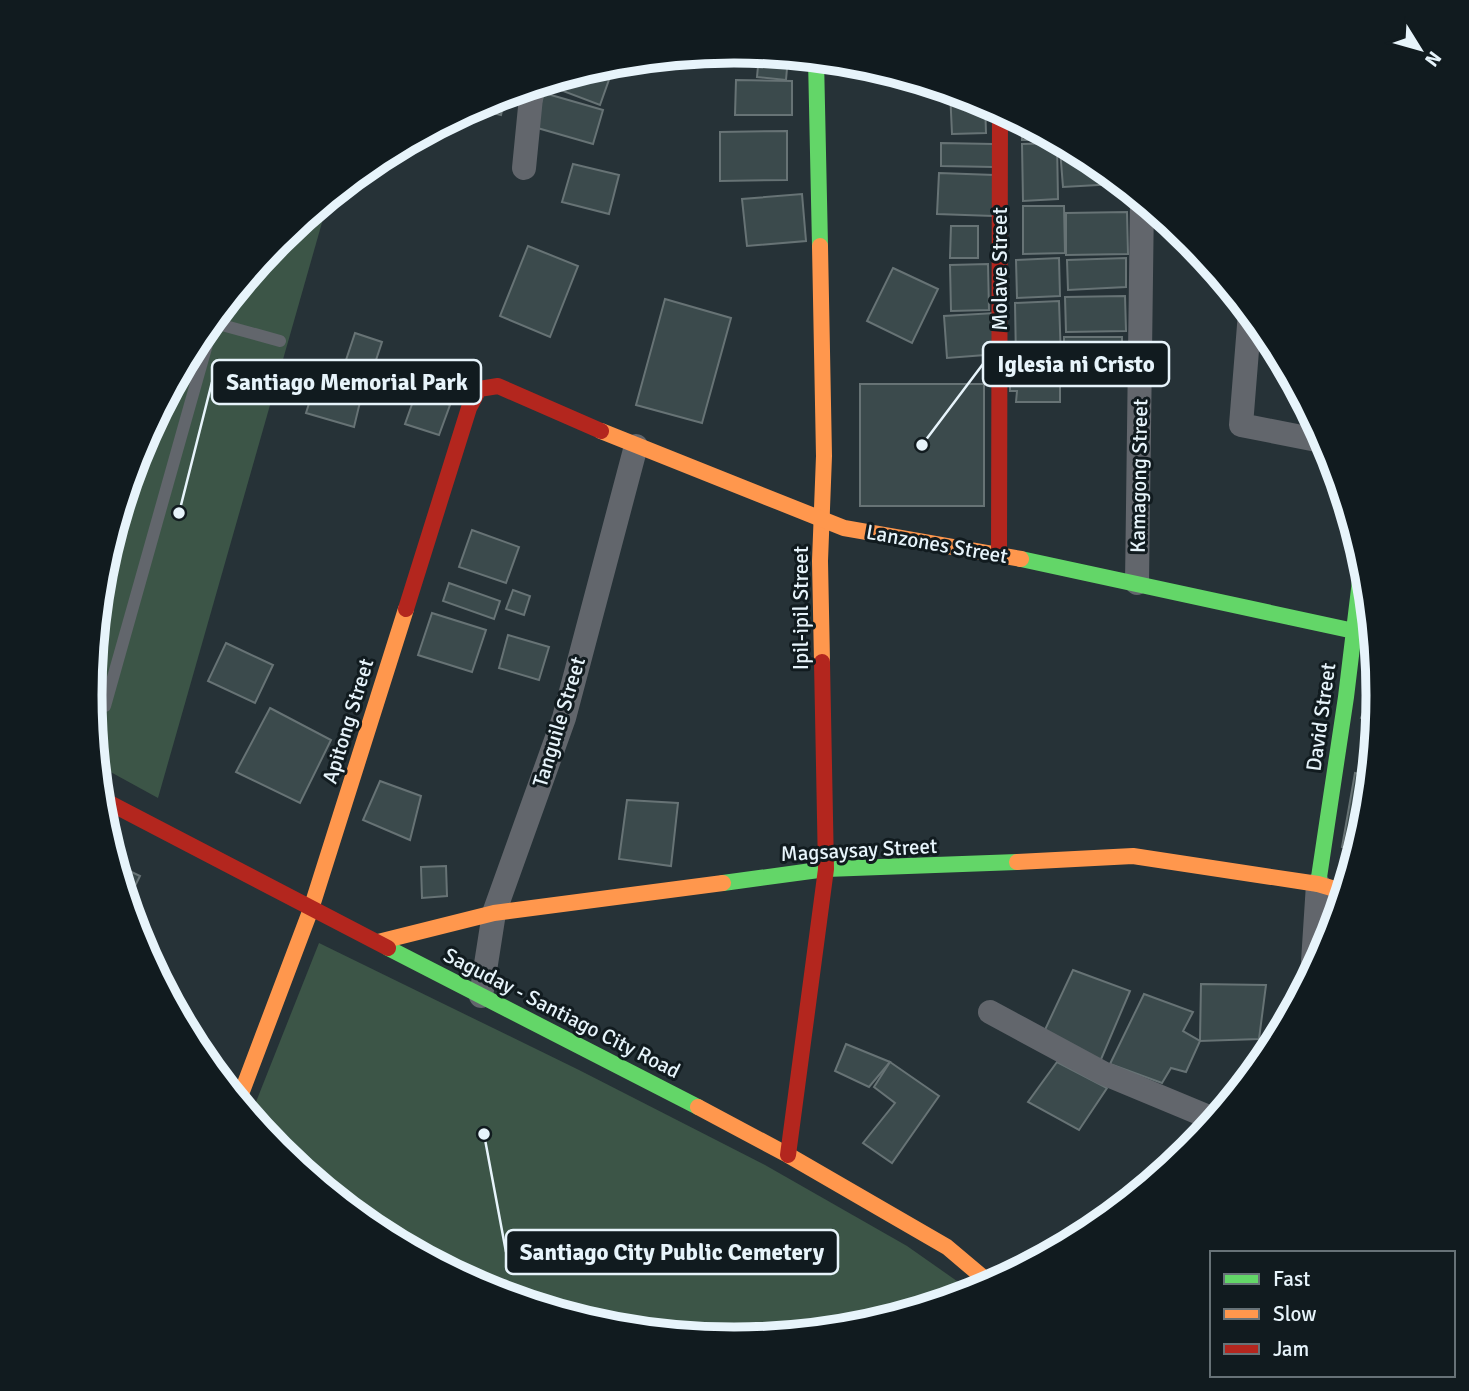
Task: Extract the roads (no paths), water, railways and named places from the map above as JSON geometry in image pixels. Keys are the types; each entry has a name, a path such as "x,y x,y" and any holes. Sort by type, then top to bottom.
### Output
{"street":[{"name":"Ipil-ipil Street","path":"788,1155 827,869 820,561 823,520 816,68"},
{"path":"524,168 531,97"},
{"name":"Molave Street","path":"999,554 1000,122"},
{"name":"Kamagong Street","path":"1137,583 1142,212"},
{"path":"1249,328 1241,425 1313,439"},
{"name":"Apitong Street","path":"242,1092 311,909 469,408 479,389 498,386 519,394"},
{"name":"Lanzones Street","path":"519,394 636,446 844,528 999,554 1364,633"},
{"name":"Tanguile Street","path":"481,996 494,913 564,718 636,446"},
{"name":"David Street","path":"1318,884 1364,633"},
{"name":"Saguday - Santiago City Road","path":"111,804 788,1155 947,1247 983,1277"},
{"name":"Magsaysay Street","path":"378,942 494,913 827,869 971,865 1133,856 1318,884 1336,889"},
{"path":"1314,949 1318,884"},
{"path":"990,1012 1102,1073 1207,1116"}],"lane":[{"path":"223,324 280,341"},
{"path":"105,706 205,351"}],"place":[{"name":"Iglesia ni Cristo","path":"922,445"},
{"name":"Santiago Memorial Park","path":"179,513"},
{"name":"Santiago City Public Cemetery","path":"484,1134"}]}
